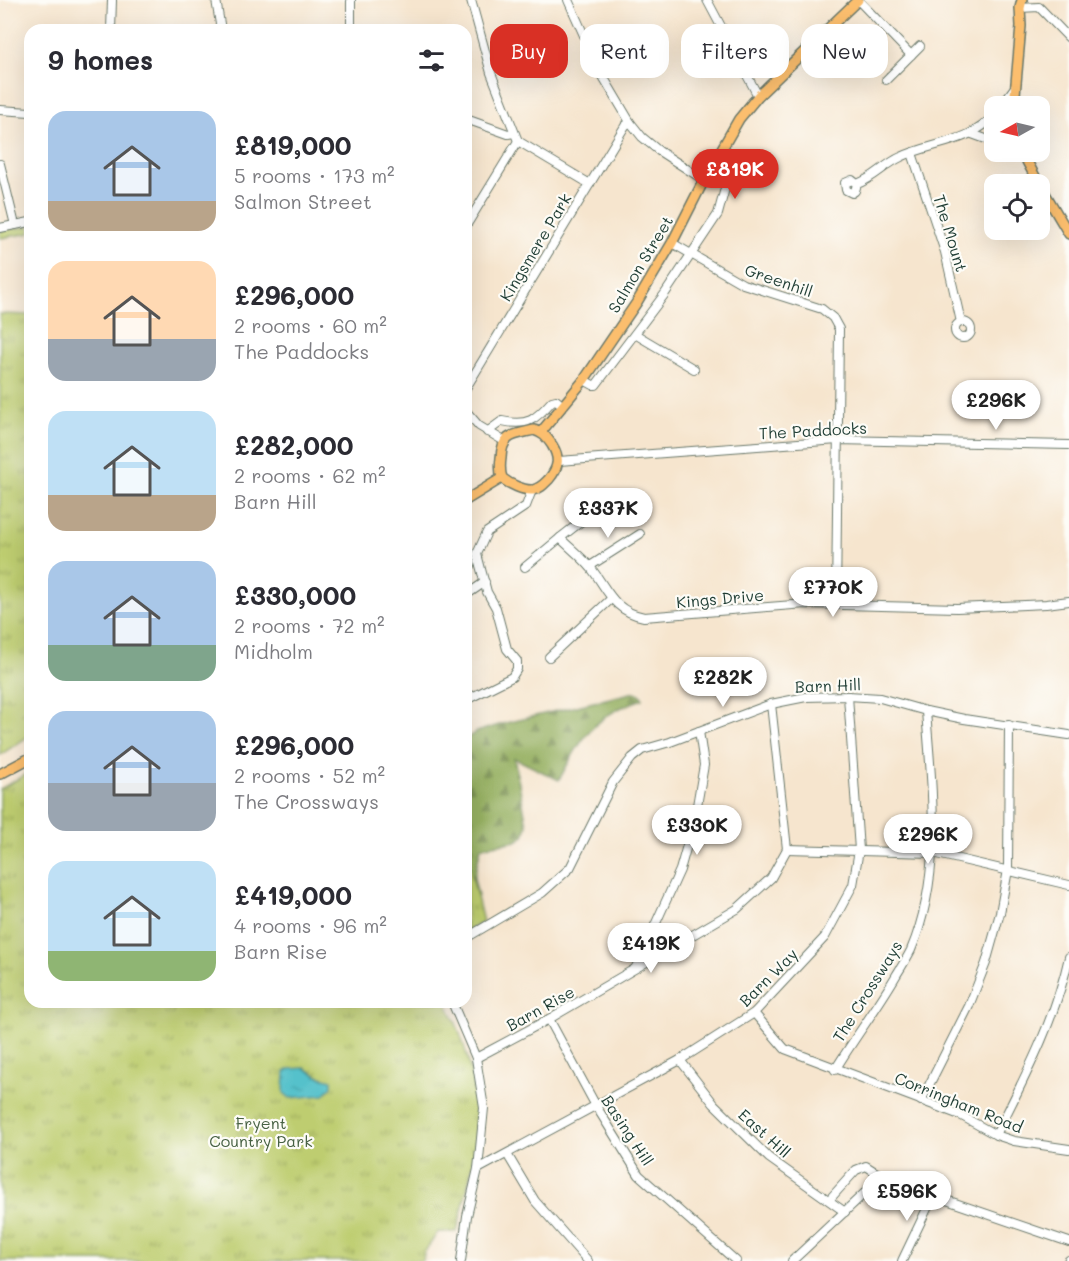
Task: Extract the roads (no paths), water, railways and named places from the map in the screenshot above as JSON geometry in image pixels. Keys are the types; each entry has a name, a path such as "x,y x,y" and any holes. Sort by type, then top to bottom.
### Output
{"main road":[{"name":"Salmon Street","path":"542,432 584,380 637,302 672,243 739,119 758,96 858,0"},
{"path":"1015,96 1022,26 1020,3"},
{"path":"1050,203 1069,234"},
{"path":"534,430 542,432 556,452 559,461 556,471 542,487 532,490 507,482 502,478 501,448 504,441 511,435 534,430"},
{"path":"472,496 502,478"},
{"path":"0,774 24,761"}],"street":[{"path":"111,24 112,0"},
{"path":"216,0 220,24"},
{"path":"351,0 351,24"},
{"path":"471,0 491,73 516,137"},
{"path":"568,0 601,73 630,122 642,137 659,151 704,180"},
{"path":"706,0 758,96"},
{"path":"858,0 912,55"},
{"path":"1020,3 1039,8 1069,38"},
{"path":"886,80 920,46"},
{"path":"1008,96 1015,87"},
{"path":"0,110 24,112"},
{"path":"472,121 516,137 590,184"},
{"name":"Kingsmere Park","path":"472,378 625,126 630,122"},
{"path":"857,184 867,181 899,157 972,134 984,124"},
{"path":"972,134 984,138"},
{"path":"472,215 516,137"},
{"name":"Salmon Street","path":"584,380 593,386 596,385 635,334 718,214 733,159 721,151"},
{"name":"The Mount","path":"912,153 945,252 961,322"},
{"path":"0,164 15,225"},
{"path":"0,228 24,223"},
{"name":"Greenhill","path":"672,243 743,284 822,309 833,318 840,334 836,605"},
{"path":"635,334 694,369"},
{"path":"488,432 502,421 514,423 534,420 552,401 556,400 562,405"},
{"path":"472,417 488,432 504,441"},
{"name":"The Paddocks","path":"559,461 838,440 1069,446"},
{"path":"472,697 512,677 518,669 517,661 507,649 496,608 487,592 477,554 487,531 526,506 532,490"},
{"path":"525,567 615,495"},
{"path":"590,566 640,534"},
{"name":"Kings Drive","path":"560,538 590,566 611,599 629,613 644,617 806,604 975,607 1069,601"},
{"path":"472,591 485,582"},
{"path":"549,657 611,599"},
{"name":"Barn Way","path":"478,1169 680,1060 754,1013 825,937 853,885 860,850 848,696"},
{"name":"Barn Hill","path":"472,934 542,893 570,868 613,782 632,758 642,750 771,704 806,697 880,698 964,719 1069,735"},
{"path":"771,704 787,849 933,853 1069,885"},
{"name":"The Crossways","path":"835,1070 911,951 926,903 933,853 932,778 926,711"},
{"path":"921,1101 969,1006 986,963 1000,913 1008,870 1009,726"},
{"path":"635,969 680,870 695,817 704,765 699,731"},
{"name":"Barn Rise","path":"476,1058 549,1019 737,909 771,878 787,849"},
{"path":"996,1135 1035,1057 1063,984 1069,957"},
{"path":"455,1008 476,1058 484,1108 478,1169 467,1216 461,1261"},
{"name":"Corringham Road","path":"754,1013 785,1049 960,1116 1014,1142 1069,1149"},
{"name":"Basing Hill","path":"549,1019 596,1106 639,1175 736,1261"},
{"name":"East Hill","path":"680,1060 714,1104 769,1158 845,1212"},
{"path":"507,1154 535,1201 588,1261"},
{"path":"829,1200 856,1170 866,1166 888,1180 1069,1242"},
{"path":"792,1261 871,1187 888,1180"},
{"path":"902,1261 933,1196"}],"water":[{"path":"305,1068 318,1076 332,1080 332,1086 324,1095 290,1098 284,1093 285,1072 290,1069"}],"park label":[{"name":"Fryent Country Park","path":"261,1131"}]}
